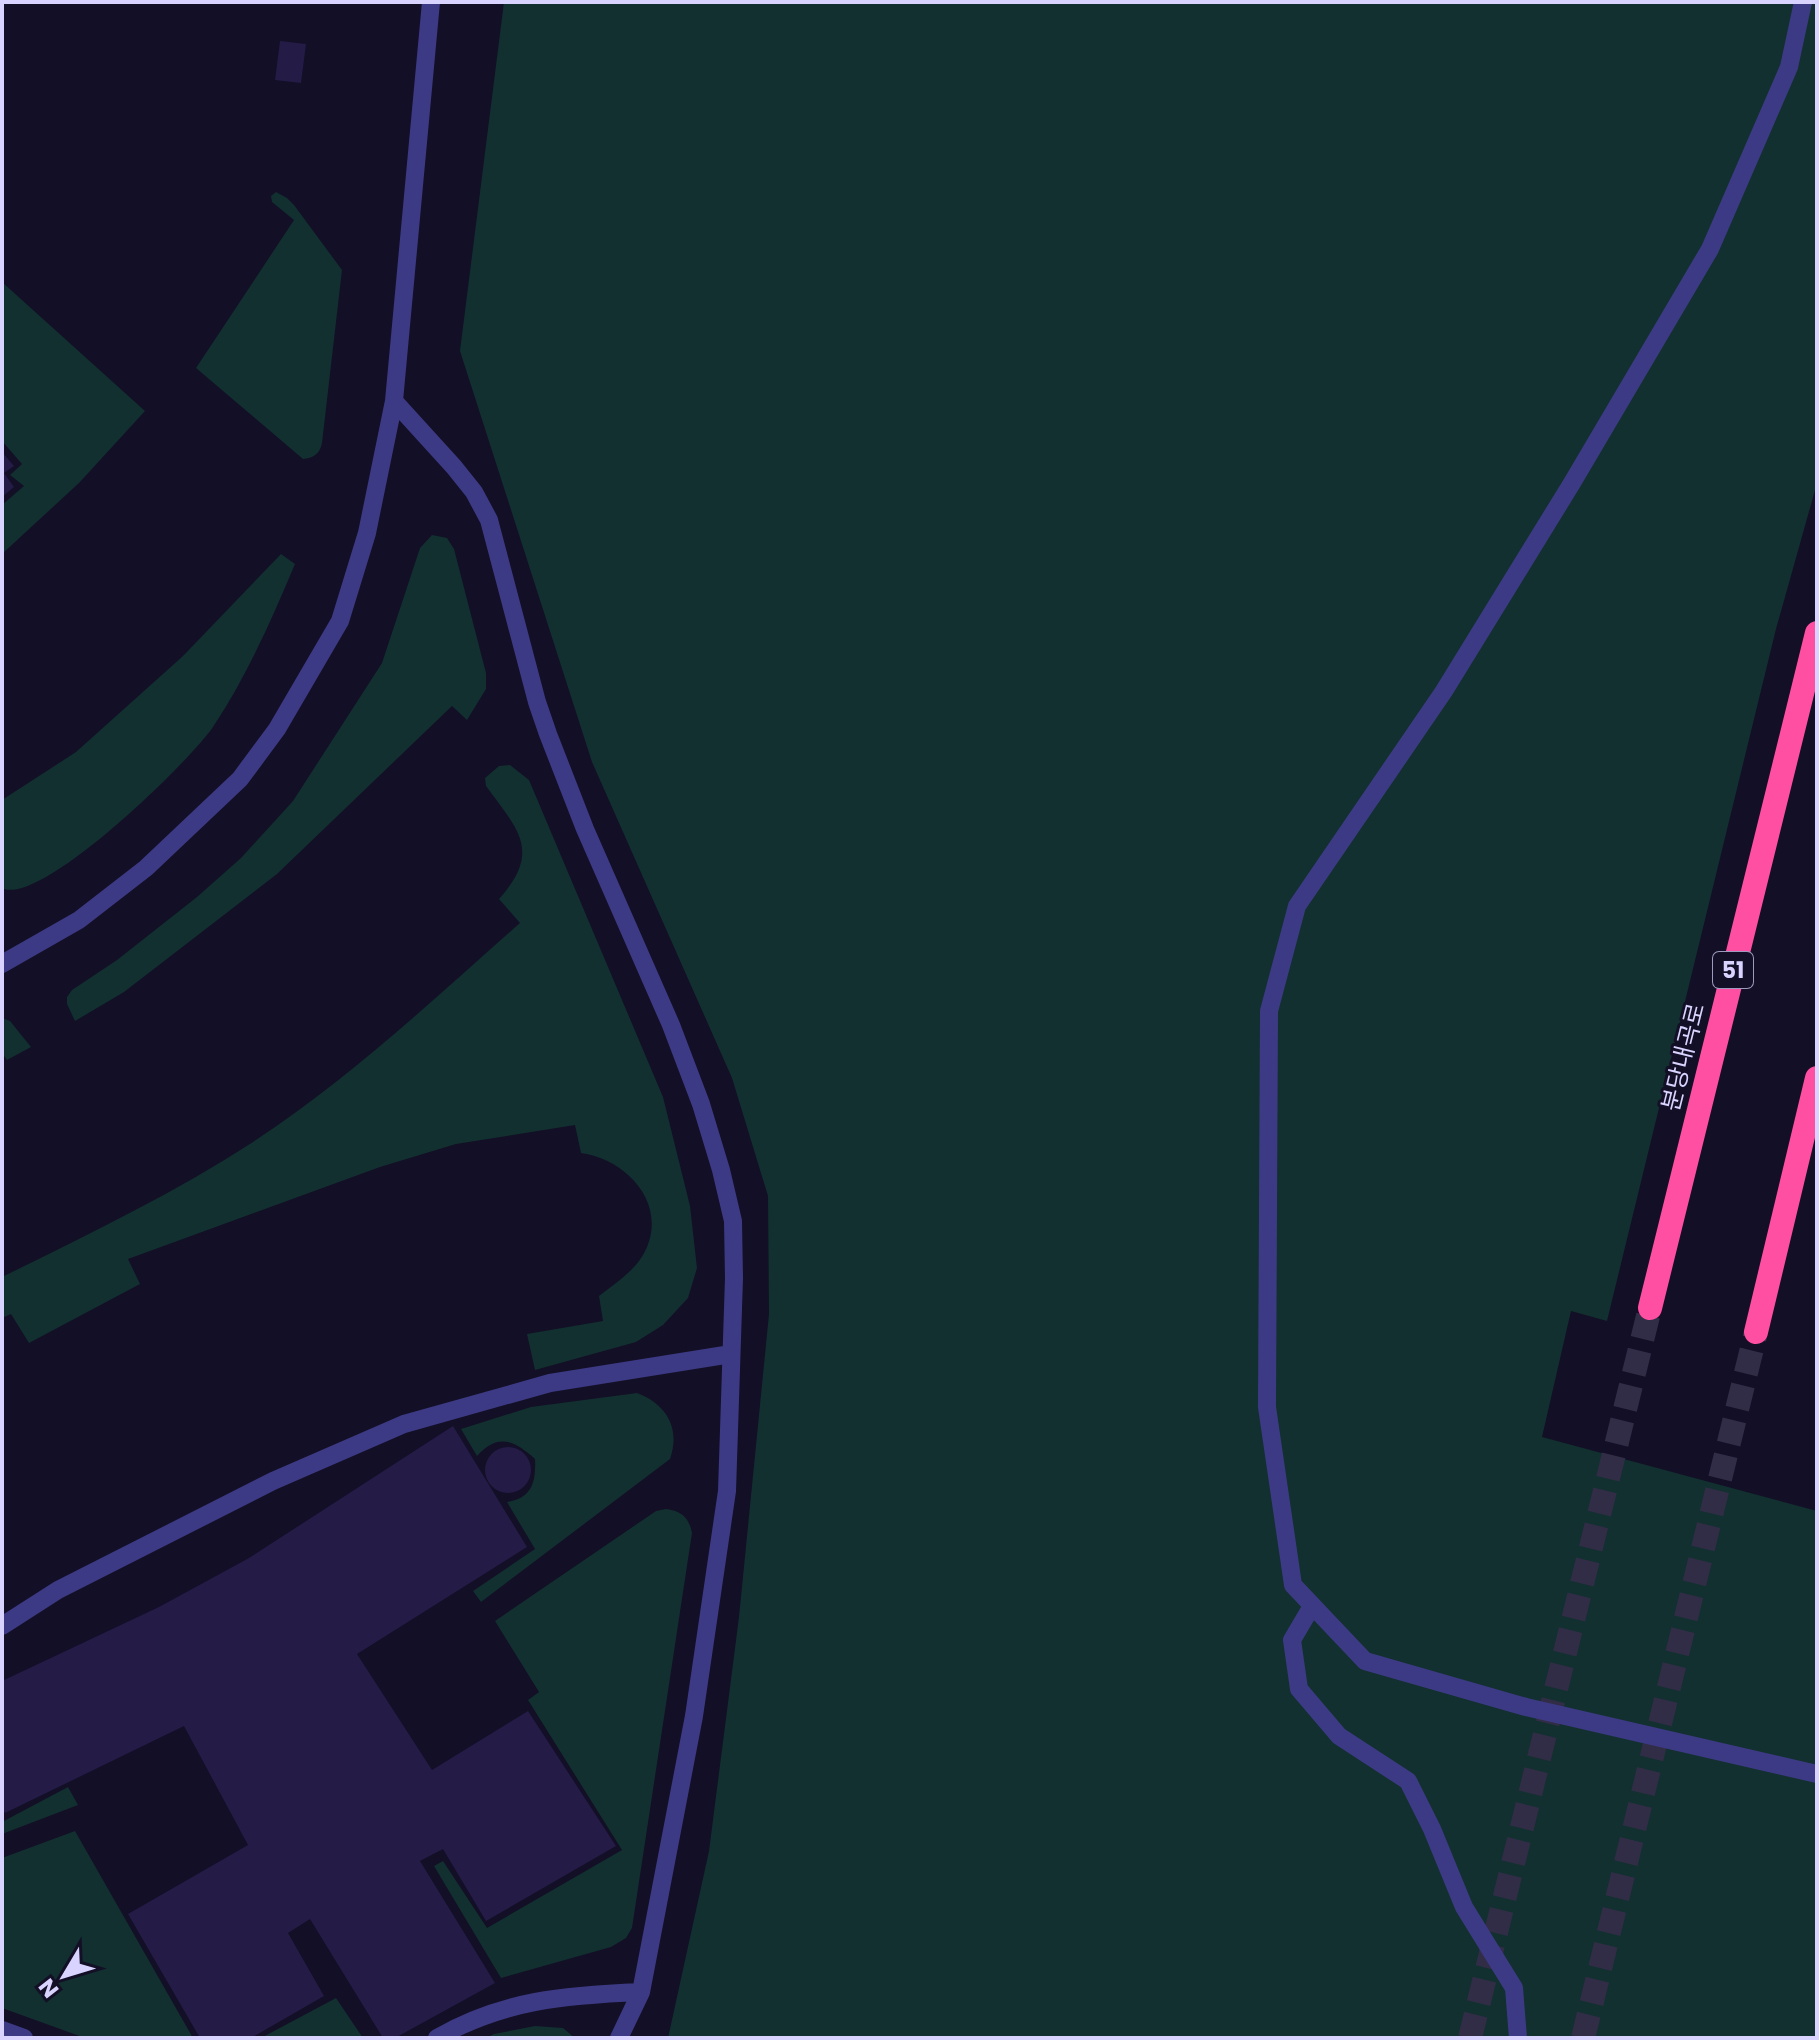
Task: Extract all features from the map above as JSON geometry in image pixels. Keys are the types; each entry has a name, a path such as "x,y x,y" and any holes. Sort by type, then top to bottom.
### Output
{"highway":[{"name":"분당내곡로","path":"1650,1308 1817,633"},
{"path":"1756,1332 1817,1078"}],"lane":[{"path":"2,964 79,920 146,868 240,779 277,729 340,621 367,533 394,401 431,2"},
{"path":"1803,2 1789,67 1710,249 1572,483 1444,691 1297,906 1269,1011 1267,1407 1293,1585 1365,1661 1526,1707 1817,1774"},
{"path":"394,401 474,492 489,520 548,734 585,829 671,1025 701,1104 733,1221 727,1491 694,1716 641,1992 619,2038"},
{"path":"2,1626 58,1590 248,1493 336,1451 404,1424 550,1383 731,1354"},
{"path":"1312,1606 1292,1640 1299,1689 1339,1736 1408,1781 1432,1829 1464,1907 1514,1988 1518,2038"},
{"path":"437,2038 461,2024 519,2003 573,1995 641,1992"},
{"path":"2,2030 24,2038"}],"green space":[{"path":"504,2 1817,2 1817,483 1776,629 1607,1321 1571,1311 1542,1437 1817,1511 1817,2038 668,2038 709,1851 739,1617 769,1314 768,1196 732,1078 592,762 460,351"},
{"path":"276,192 294,205 342,270 322,443 316,455 303,459 196,368 294,220 272,202 271,196"},
{"path":"2,282 145,411 79,483 2,554 2,505 24,486 10,475 22,464 2,441"},
{"path":"432,535 447,538 454,549 486,673 486,689 467,720 452,706 277,874 124,992 75,1021 67,1004 72,990 117,960 197,897 241,858 293,801 382,663 420,548"},
{"path":"281,554 295,564 286,585 237,688 199,744 146,798 79,855 48,876 21,888 2,888 2,800 76,752 183,656"},
{"path":"510,765 529,780 663,1097 690,1206 697,1268 688,1298 663,1325 636,1342 535,1370 527,1334 603,1321 599,1296 638,1262 647,1247 651,1230 651,1214 638,1185 613,1164 581,1153 575,1125 456,1144 380,1167 128,1259 140,1284 29,1343 11,1314 2,1318 2,1277 161,1196 289,1118 357,1065 520,923 499,899 520,867 521,841 508,815 486,786 485,778 499,766"},
{"path":"2,1018 10,1021 31,1047 7,1060 2,1053"},
{"path":"637,1393 656,1404 668,1418 674,1437 670,1459 481,1602 473,1591 535,1549 507,1502 522,1497 531,1488 535,1459 506,1442 492,1444 477,1456 461,1429 531,1407"},
{"path":"666,1509 684,1516 692,1533 632,1928 626,1938 611,1947 501,1978 434,1866 443,1861 487,1928 622,1850 528,1700 539,1692 495,1621 656,1511"},
{"path":"68,1787 78,1805 2,1834 2,1822"},
{"path":"75,1831 193,2038 85,2038 2,2008 2,1858"},
{"path":"336,1998 363,2038 261,2038"},
{"path":"535,2026 563,2028 575,2038 486,2038 494,2034"}],"building":[{"path":"280,41 306,44 301,83 275,80"},
{"path":"2,452 14,466 4,473 14,487 2,497"},
{"path":"453,1426 527,1547 357,1654 432,1770 528,1711 616,1846 486,1921 443,1849 420,1861 495,1983 395,2038 383,2038 310,1919 288,1933 324,1996 251,2038 200,2038 128,1914 248,1845 184,1726 5,1813 2,1808 2,1681 159,1607 249,1558"},
{"path":"508,1447 524,1454 531,1470 524,1486 508,1493 492,1486 485,1470 492,1454"}],"tunnel":[{"path":"1470,2038 1650,1308"},
{"path":"1583,2038 1756,1332"}]}
